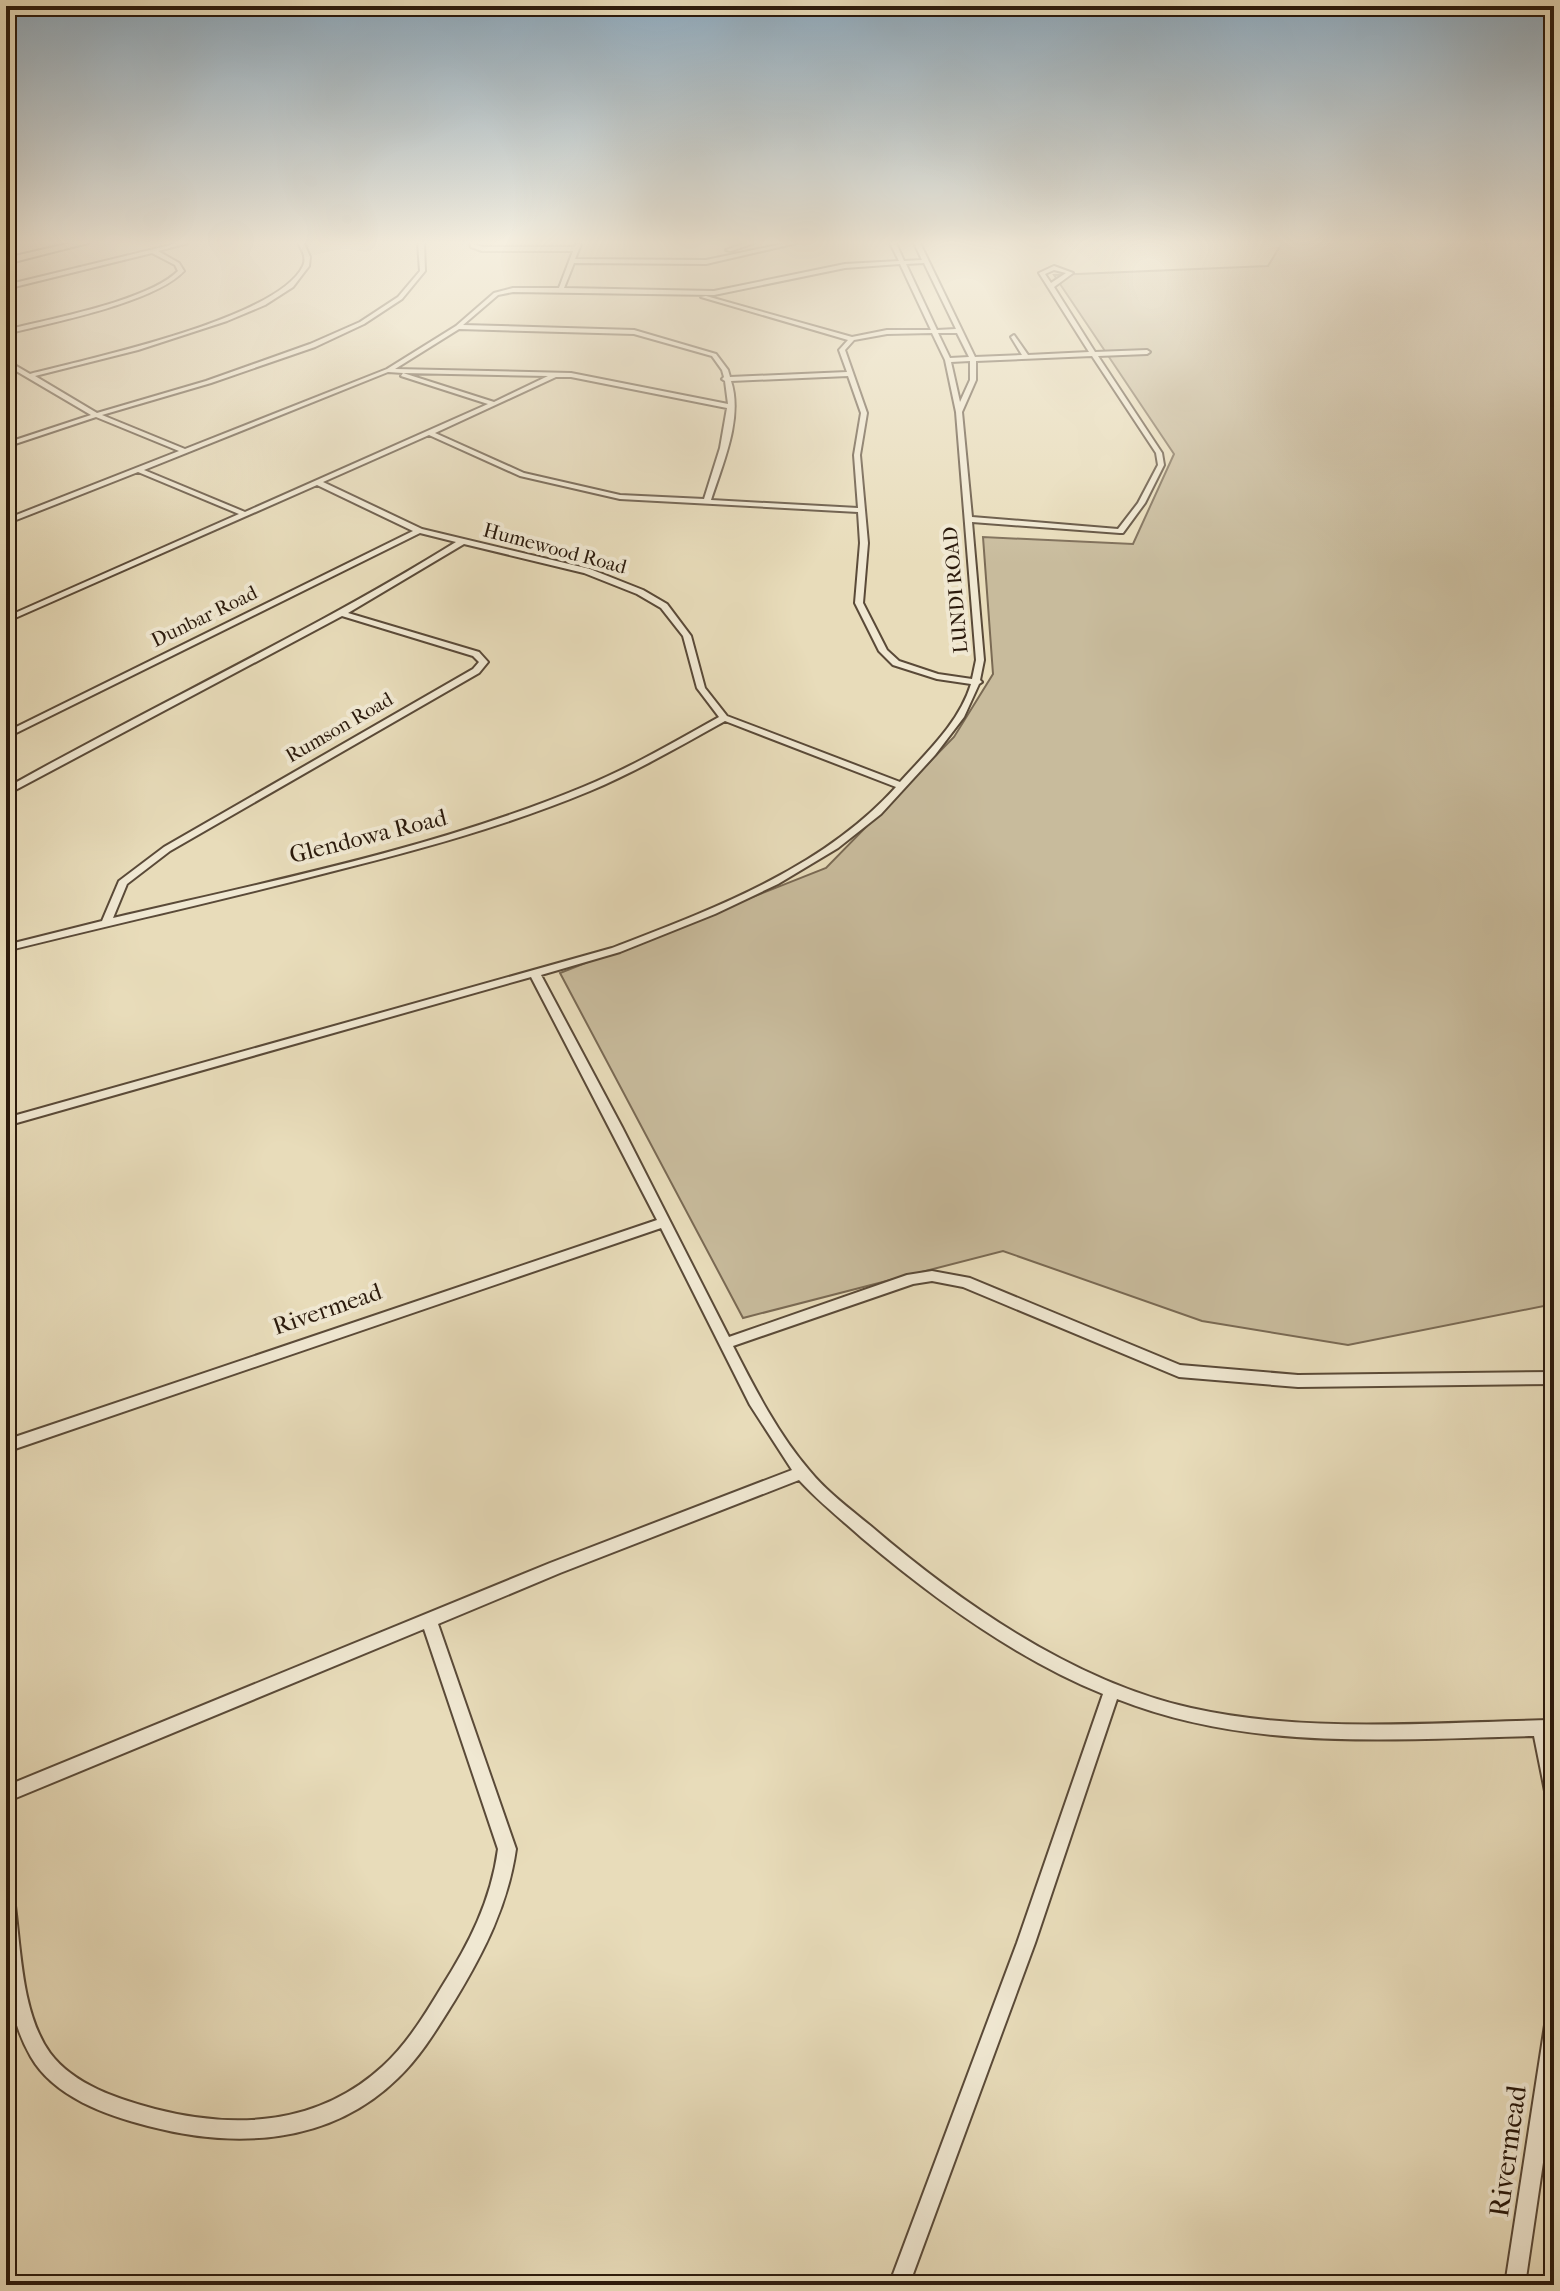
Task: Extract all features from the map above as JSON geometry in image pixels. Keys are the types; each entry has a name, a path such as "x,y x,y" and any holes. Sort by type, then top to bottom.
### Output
{"street":[{"path":"29,376 126,350"},
{"path":"6,445 300,350"},
{"path":"6,522 390,371 423,350"},
{"path":"698,350 714,355 725,379 732,407 706,503"},
{"path":"842,350 864,413 857,455 864,543 859,603 883,651 906,668 978,682"},
{"name":"LUNDI ROAD","path":"6,1122 536,976 667,930 760,887 864,825 946,737 978,682 980,640 959,412 943,350"},
{"path":"969,350 973,359"},
{"path":"1022,350 1026,357"},
{"path":"967,519 1108,533 1123,529 1162,460 1090,350"},
{"path":"948,360 1147,352"},
{"name":"LUNDI ROAD","path":"959,412 973,380 973,359"},
{"path":"6,362 96,415 185,451"},
{"path":"390,371 590,377 732,407"},
{"path":"390,371 494,404"},
{"path":"6,620 558,374"},
{"path":"725,379 849,374"},
{"path":"430,433 509,471 620,497 861,510"},
{"path":"139,470 244,514"},
{"name":"Humewood Road","path":"317,482 419,531 614,580 664,606 687,636 701,688 724,718"},
{"name":"Dunbar Road","path":"6,735 419,531"},
{"path":"6,792 136,719 345,615 462,542"},
{"name":"Rumson Road","path":"107,921 123,883 167,849 476,671 484,662 476,654 345,615"},
{"path":"724,718 901,786"},
{"name":"Glendowa Road","path":"6,948 395,851 506,819 618,776 724,718"},
{"path":"536,976 726,1343 801,1473 879,1543 966,1607 1030,1647 1112,1690 1191,1716 1249,1725 1307,1729 1547,1728 1554,1796"},
{"name":"Rivermead","path":"6,1446 664,1222"},
{"path":"726,1343 885,1287 932,1276 965,1282 1179,1371 1298,1381 1554,1378"},
{"path":"6,1794 429,1620 801,1473"},
{"path":"6,1906 21,2009 37,2050 64,2081 109,2104 176,2126 236,2133 264,2131 329,2115 366,2091 393,2068 427,2028 491,1916 505,1869 507,1849 429,1620"},
{"path":"899,2285 1026,1943 1112,1690"},
{"name":"Rivermead","path":"1515,2285 1554,2025"}],"shaded area":[{"path":"1104,350 1554,350 1554,1304 1348,1345 1202,1321 1003,1251 743,1318 560,973 826,868 954,737 993,674 983,537 1133,544 1174,454"}]}
